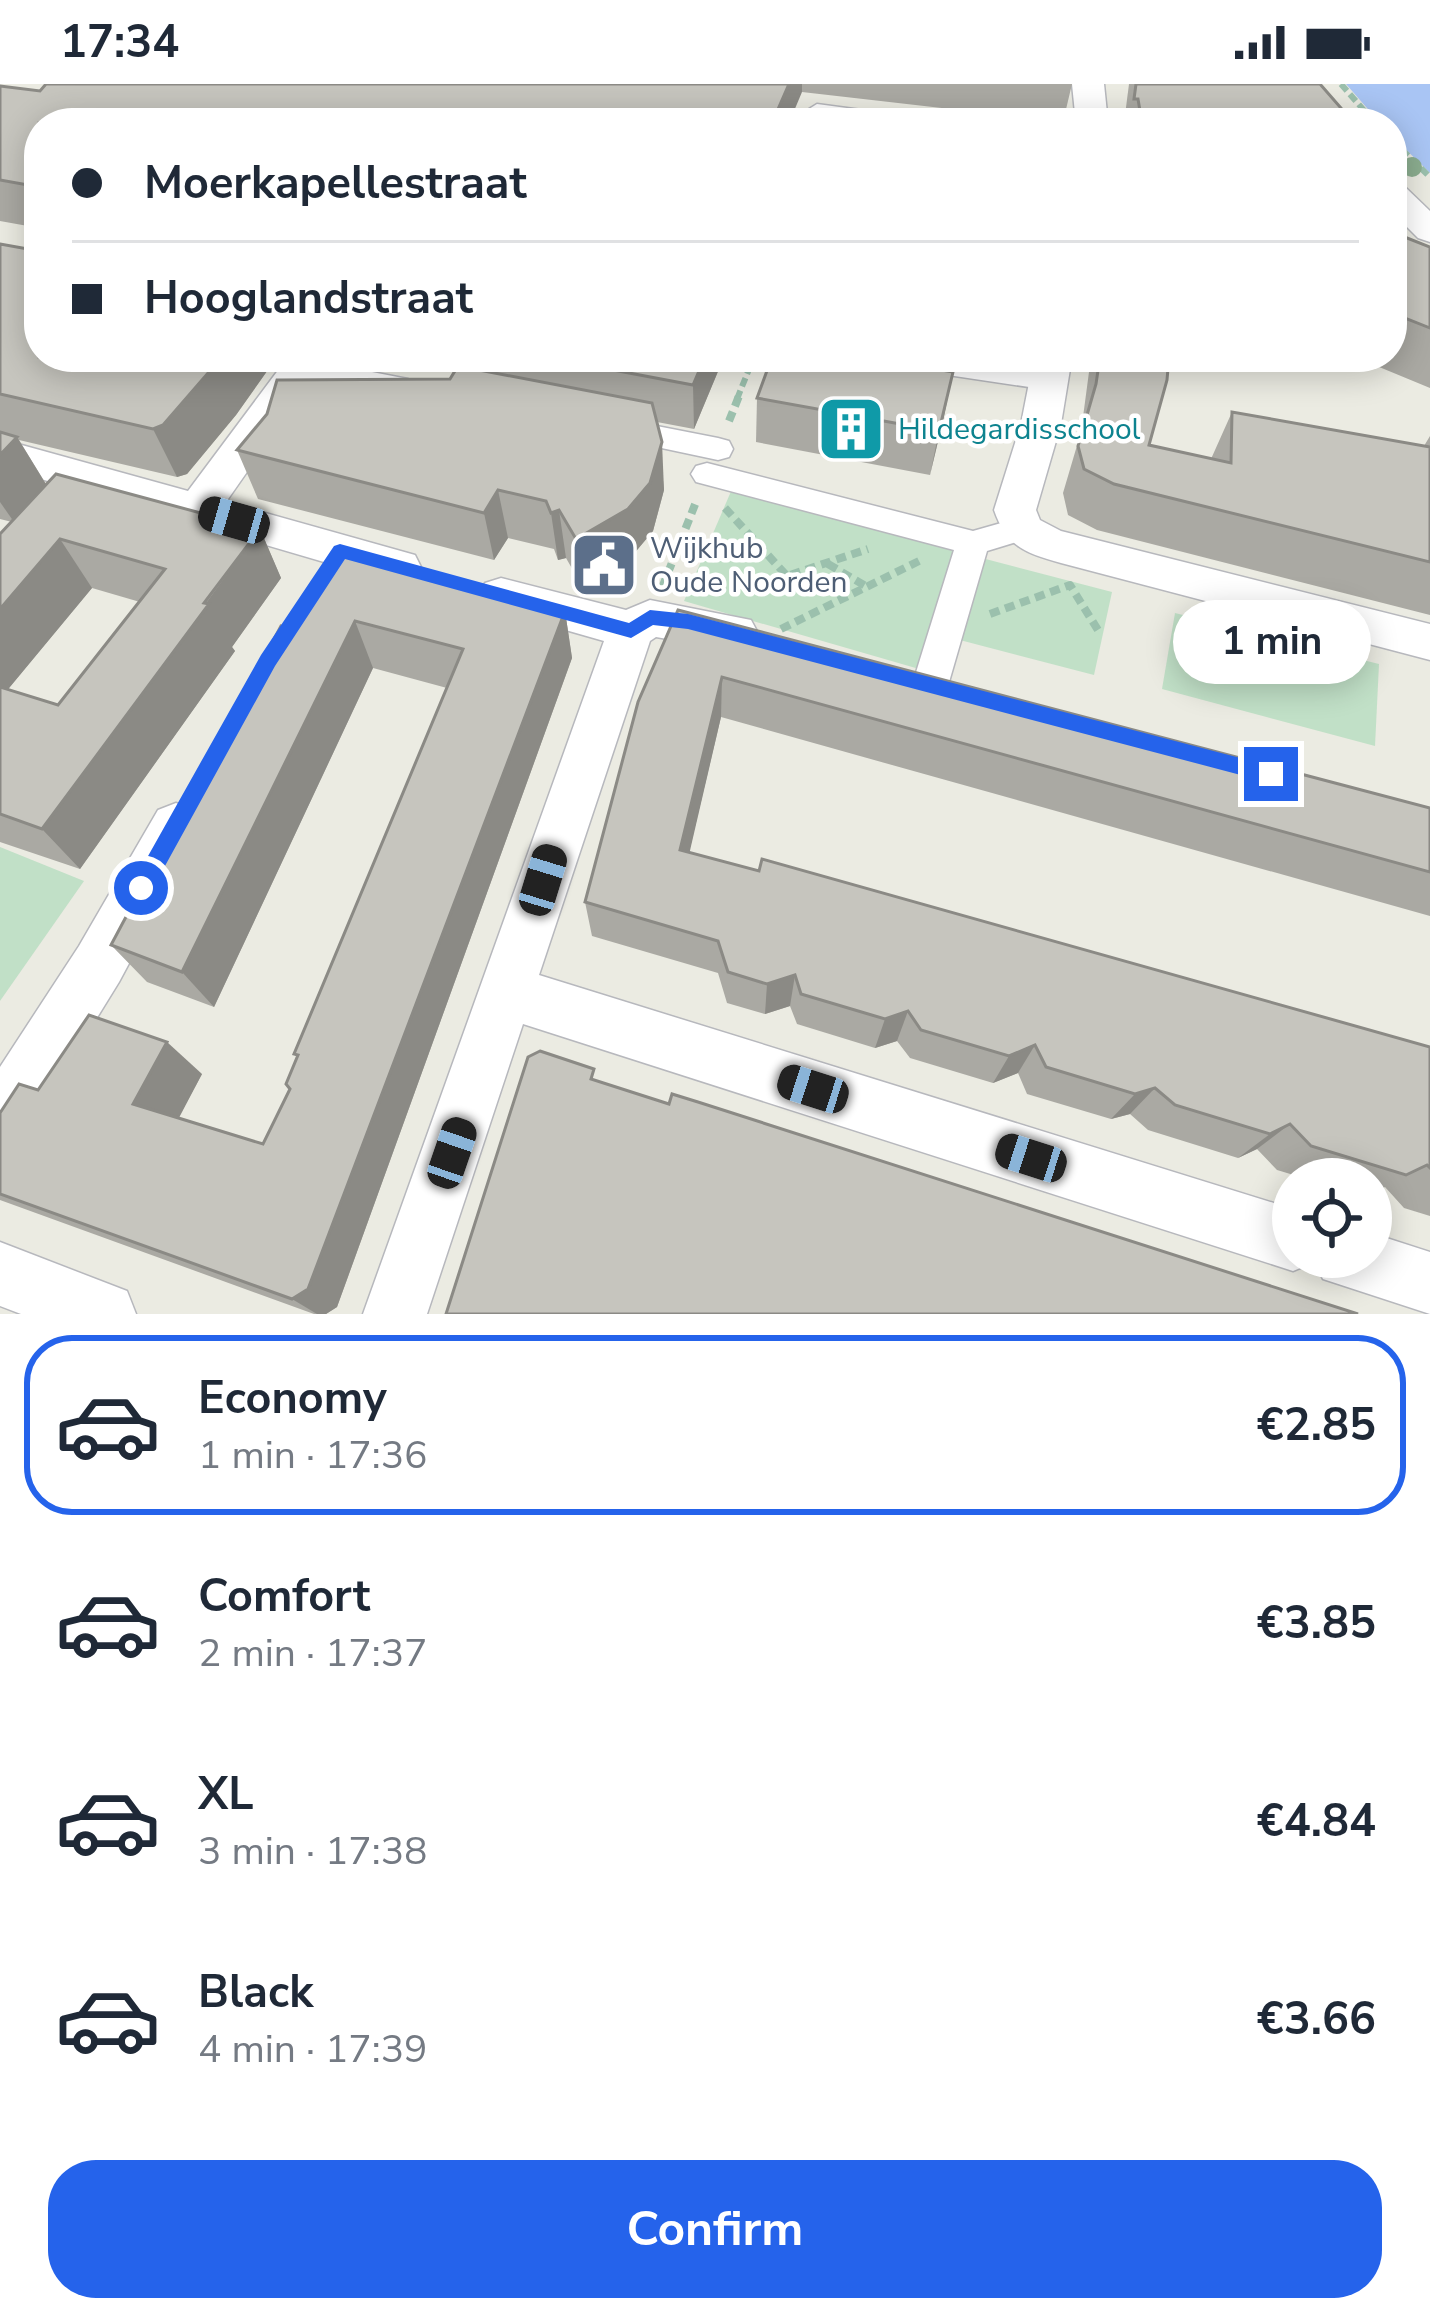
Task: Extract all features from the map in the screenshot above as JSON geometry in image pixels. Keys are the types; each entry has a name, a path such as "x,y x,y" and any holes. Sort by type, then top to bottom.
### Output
{"street":[{"path":"198,509 297,372"},
{"path":"345,372 440,395"},
{"path":"1022,529 1015,510 1041,424 1050,372"},
{"path":"579,422 917,529 965,541 1022,529 1061,547 1430,642"},
{"path":"0,453 198,509 328,569 441,579 640,624 778,636"},
{"path":"59,511 89,477"},
{"path":"965,541 949,628 909,676 979,696"},
{"path":"395,1314 508,992 567,806 640,624"},
{"path":"0,1120 99,964 200,782"},
{"path":"508,992 1272,1233"},
{"path":"1392,1272 1430,1284"},
{"path":"0,1274 104,1314"}],"path":[{"path":"1341,84 1362,108"},
{"path":"1407,155 1430,177"},
{"path":"724,507 787,576 917,529"},
{"path":"778,636 965,541"},
{"path":"826,563 869,588"},
{"path":"949,628 1070,585 1101,634"}],"green space":[{"path":"732,489 961,550 926,671 684,601"},
{"path":"978,557 1112,592 1094,675 956,639"},
{"path":"1175,613 1379,664 1375,746 1162,689"},
{"path":"0,847 84,881 0,1001"}],"water":[{"path":"1346,84 1430,84 1430,173 1407,151 1407,108 1367,108"}],"building":[{"path":"46,84 789,84 779,108 24,108 24,184 0,180 0,86 40,91"},
{"path":"1136,84 1320,84 1341,108 1140,108 1134,99"},
{"path":"1407,238 1430,247 1430,328 1407,319"},
{"path":"0,244 24,248 24,372 209,372 163,425 153,429 0,394"},
{"path":"454,372 489,372 652,403 662,442 650,483 628,509 576,539 559,510 551,513 546,501 498,490 484,513 237,450 267,414 277,380 450,379"},
{"path":"624,372 699,372 693,385"},
{"path":"767,372 953,372 939,431 757,398"},
{"path":"1098,372 1168,372 1149,445 1231,463 1232,412 1430,447 1430,562 1114,484 1084,469 1078,446"},
{"path":"0,432 17,437 0,455"},
{"path":"56,474 260,529 42,829 0,814 0,687 58,705 165,569 60,539 0,609 0,534"},
{"path":"340,550 565,611 308,1289 292,1299 0,1194 0,1113 19,1084 38,1090 89,1015 167,1042 133,1104 263,1144 290,1089 286,1084 298,1055 294,1054 463,649 355,621 182,972 111,945 281,626 287,627"},
{"path":"678,610 1430,808 1430,872 722,677 680,850 759,871 762,859 1430,1047 1430,1168 1427,1165 1406,1175 1392,1171 1392,1158 1350,1158 1311,1146 1290,1124 1270,1134 1175,1105 1155,1088 1135,1094 1046,1067 1035,1045 1009,1056 921,1030 908,1011 885,1019 801,994 795,975 767,984 728,972 718,941 585,902 638,702"},
{"path":"540,1051 594,1069 591,1079 669,1104 672,1094 1358,1314 446,1314 528,1057"}],"place":[{"name":"Hildegardisschool","path":"851,429"},
{"name":"Wijkhub Oude Noorden","path":"604,565"}],"route":[{"path":"141,888 268,661 340,551 631,631 650,617 688,622 1271,774"}]}
